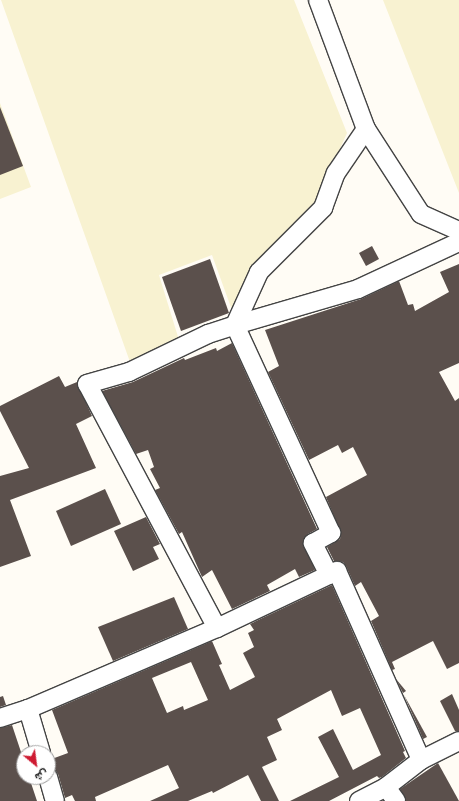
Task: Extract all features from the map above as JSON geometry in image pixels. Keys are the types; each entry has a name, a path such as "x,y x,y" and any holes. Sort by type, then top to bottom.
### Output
{"street":[{"path":"318,0 366,129 421,214 459,231"},
{"path":"234,325 259,272 323,208 336,173 366,129"},
{"path":"217,628 87,384 129,372 234,325 358,288 459,242"},
{"path":"234,325 331,533 313,542 329,575"},
{"path":"0,718 28,709 217,628 337,571 421,760"},
{"path":"28,709 39,745"},
{"path":"359,801 391,794 421,760 459,741"},
{"path":"50,785 55,801"}],"shaded area":[{"path":"1,0 294,0 347,133 317,200 254,267 233,313 212,255 159,275 179,340 130,362"},
{"path":"383,0 459,0 459,193"},
{"path":"0,103 31,187 0,199"}],"building":[{"path":"0,107 23,166 0,175"},
{"path":"372,246 379,259 366,266 359,253"},
{"path":"210,259 229,313 181,331 162,277"},
{"path":"459,264 459,363 439,372 455,401 459,398 459,663 447,669 433,641 392,662 395,669 392,670 371,621 379,616 361,582 355,586 346,566 343,562 334,561 327,547 340,539 341,533 326,497 367,475 353,447 342,453 338,445 309,460 268,372 279,366 265,330 361,299 399,281 408,305 413,304 415,311 449,292 440,272"},
{"path":"232,343 317,529 308,534 303,542 315,570 299,577 295,569 267,585 270,591 232,609 212,570 202,577 182,532 179,534 155,490 160,488 150,469 154,467 148,450 136,454 102,391 133,382 184,358 185,360 216,348 217,351"},
{"path":"59,376 65,387 77,382 92,416 76,424 96,468 10,500 31,556 0,567 0,476 29,468 0,411 0,406"},
{"path":"105,489 121,524 71,546 56,511"},
{"path":"146,517 160,544 153,547 159,559 133,571 114,531"},
{"path":"332,585 405,751 403,752 406,758 382,777 379,778 377,776 329,801 290,801 339,777 318,737 333,729 353,770 381,755 360,708 342,716 331,690 277,719 282,730 267,737 277,760 262,767 279,801 261,801 248,775 213,793 212,791 188,801 150,801 179,788 168,765 95,797 96,801 75,801 72,795 65,798 56,771 56,757 68,753 52,710 212,641 222,664 219,665 230,690 255,677 243,653 254,647 248,633 254,630 250,624","holes":["191,662 208,700 184,710 183,706 167,713 152,678"]},
{"path":"174,597 188,629 113,661 98,627"},
{"path":"396,679 406,691 403,693"},
{"path":"452,694 459,710 459,731 455,731 440,701"},
{"path":"404,695 427,737 423,739"},
{"path":"3,696 6,705 0,707 0,697"},
{"path":"12,725 19,745 16,745 16,785 32,785 37,801 0,801 0,728"},
{"path":"438,763 459,801 406,801 400,789"}]}
